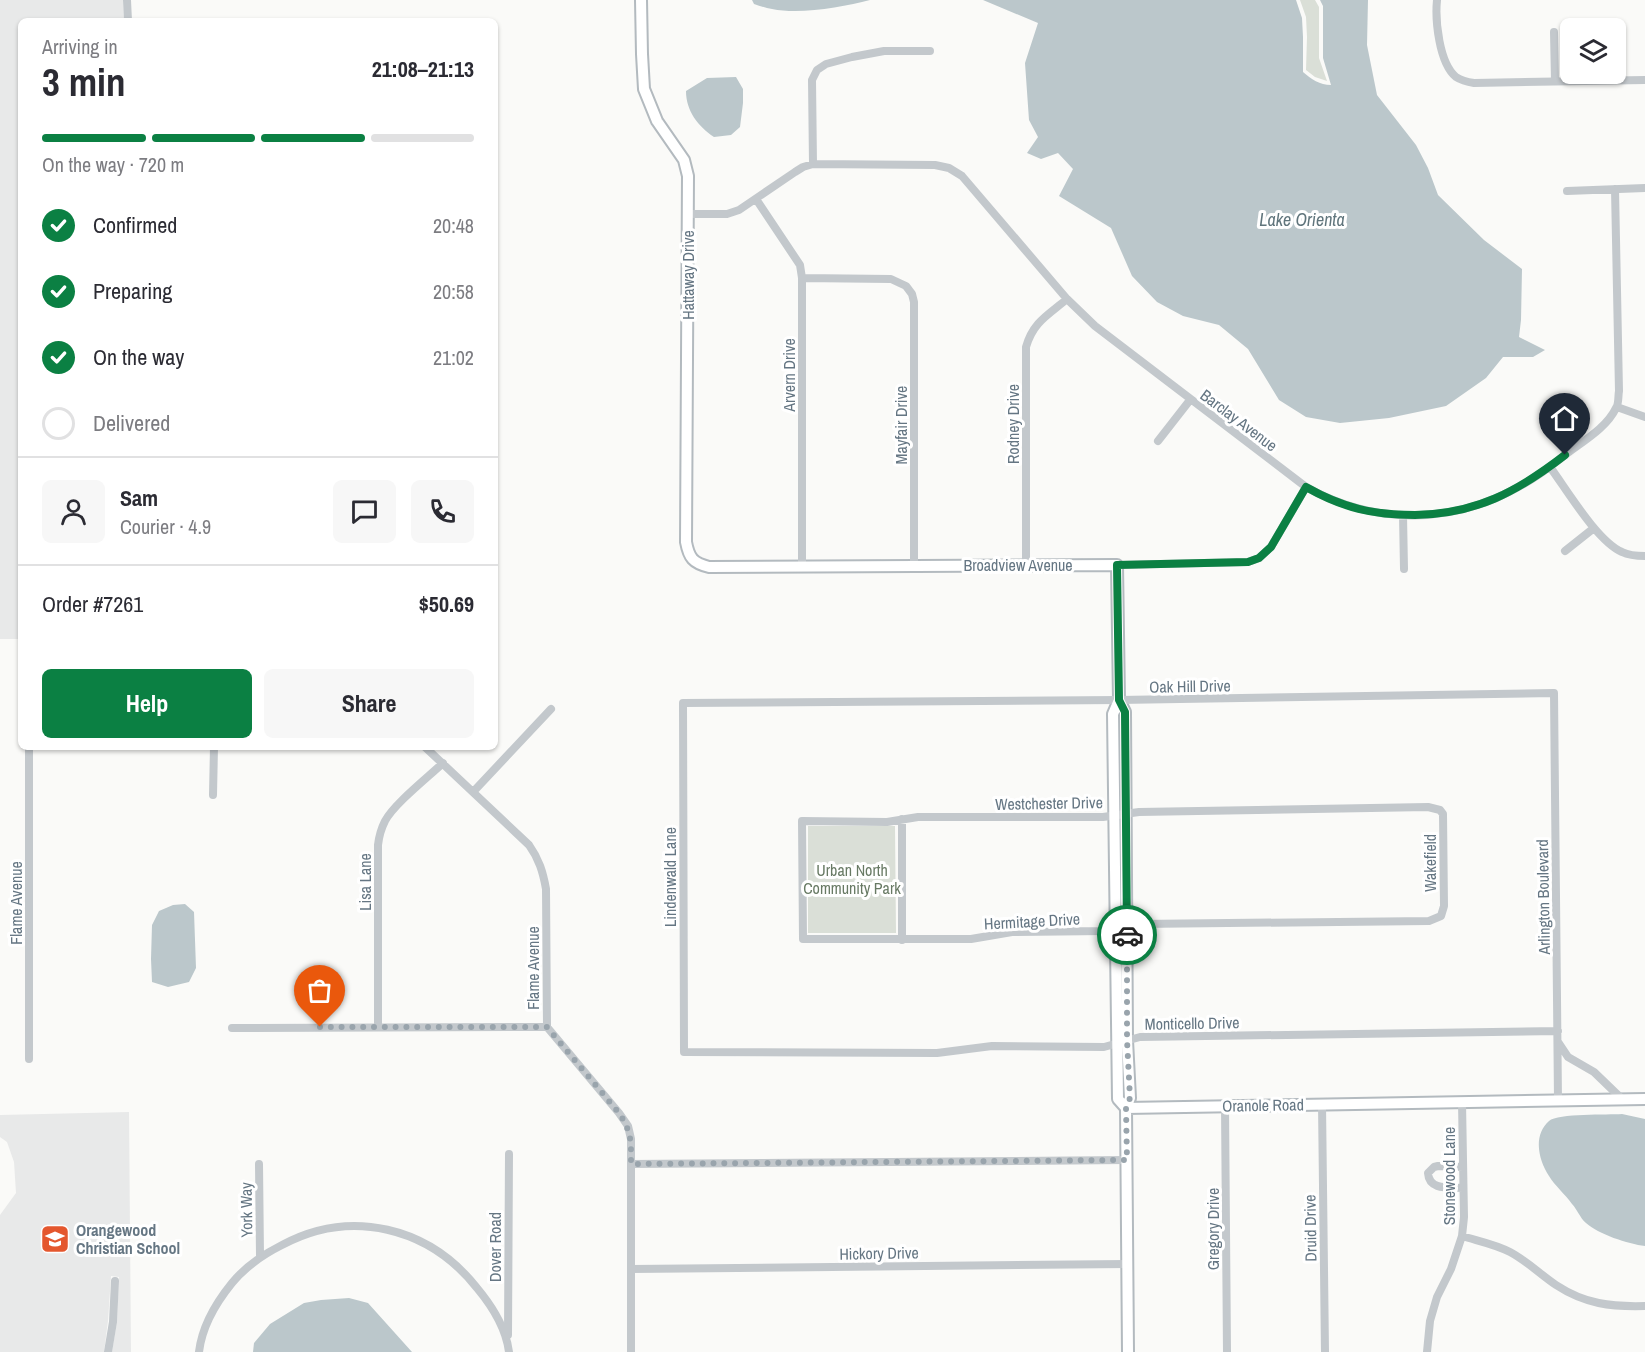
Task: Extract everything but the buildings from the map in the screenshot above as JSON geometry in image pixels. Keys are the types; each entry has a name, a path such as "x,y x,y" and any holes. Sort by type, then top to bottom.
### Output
{"street":[{"path":"127,0 128,18"},
{"name":"Hattaway Drive","path":"641,0 644,89 657,121 684,160 688,176 686,542 693,559"},
{"path":"1437,0 1436,14 1440,46 1449,69 1464,81 1474,83 1645,80"},
{"path":"1554,32 1555,81"},
{"path":"813,164 812,80 817,70 826,64 884,51 930,51"},
{"name":"Barclay Avenue","path":"688,214 727,214 739,210 803,167 813,164 935,165 950,168 962,176 1067,299 1095,326 1306,487 1354,508 1380,514 1438,514 1464,510 1491,500 1521,486 1550,467 1594,433 1608,420 1617,407"},
{"path":"1615,189 1619,390 1617,407 1645,417"},
{"path":"1567,192 1645,189"},
{"name":"Arvern Drive","path":"756,199 800,265 802,278 802,566"},
{"name":"Mayfair Drive","path":"802,278 891,279 906,286 912,294 914,302 914,565"},
{"name":"Rodney Drive","path":"1026,566 1026,347 1030,334 1037,324 1067,299"},
{"path":"1158,441 1190,400"},
{"path":"1550,467 1609,545 1624,554 1645,556"},
{"name":"Broadview Avenue","path":"693,559 709,567 1026,566 1248,562 1259,558 1271,547 1306,487"},
{"path":"1403,515 1404,569"},
{"path":"1565,551 1594,528"},
{"path":"1117,565 1119,700 1113,714 1121,814 1122,1041 1118,1099 1126,1108 1128,1352"},
{"name":"Oak Hill Drive","path":"683,703 1119,700 1554,693"},
{"name":"Arlington Boulevard","path":"1554,693 1558,1100"},
{"name":"Lindenwald Lane","path":"683,703 684,1052"},
{"path":"473,792 551,709"},
{"name":"Flame Avenue","path":"29,750 29,1059"},
{"path":"213,795 214,750"},
{"name":"Flame Avenue","path":"428,750 529,844 543,872 546,889 547,1027 619,1113 628,1126 631,1139 632,1352"},
{"name":"Lisa Lane","path":"378,1027 378,845 380,831 393,809 443,763"},
{"name":"Westchester Drive","path":"803,939 802,821 887,822 918,817 1103,817 1151,811 1428,807 1440,810"},
{"name":"Wakefield","path":"1440,810 1443,814 1444,829 1444,906 1441,916"},
{"path":"902,819 902,940"},
{"name":"Hermitage Drive","path":"803,939 971,939 1012,932 1104,931 1138,924 1429,921 1441,916"},
{"path":"232,1028 547,1027"},
{"name":"Monticello Drive","path":"684,1052 938,1053 992,1046 1104,1047 1140,1037 1558,1031"},
{"path":"1558,1041 1568,1057 1594,1072 1623,1100"},
{"name":"Oranole Road","path":"1126,1108 1645,1099"},
{"name":"Stonewood Lane","path":"1427,1352 1430,1321 1437,1297 1451,1269 1462,1236 1464,1217 1462,1102"},
{"name":"Druid Drive","path":"1322,1104 1325,1352"},
{"name":"Gregory Drive","path":"1225,1106 1227,1352"},
{"name":"Dover Road","path":"509,1154 509,1352"},
{"path":"631,1164 1127,1160"},
{"name":"York Way","path":"259,1164 260,1256"},
{"path":"1463,1167 1434,1167 1428,1173 1428,1179 1431,1184 1437,1186 1463,1188"},
{"path":"199,1352 207,1322 215,1306 242,1271 260,1256 298,1236 342,1226 367,1226 392,1231 441,1253 467,1275 486,1299 508,1340"},
{"path":"1462,1236 1511,1252 1581,1299 1605,1305 1645,1306"},
{"name":"Hickory Drive","path":"631,1269 1127,1264"},
{"path":"108,1352 115,1281"}],"shaded area":[{"path":"0,0 123,0 124,18 18,18 18,639 0,639"},
{"path":"129,1112 131,1352 112,1352 117,1322 119,1277 111,1276 104,1352 0,1352 0,1215 16,1193 14,1162 7,1142 0,1137 0,1115"}],"green space":[{"path":"1300,0 1315,0 1319,7 1319,58 1327,81 1315,77 1306,70 1306,17"},
{"name":"Urban North Community Park","path":"808,826 895,826 896,933 808,933"}],"water":[{"path":"752,0 870,0 835,8 783,11 765,8 754,4"},
{"name":"Lake Orienta","path":"983,0 1296,0 1302,18 1303,72 1316,81 1331,85 1323,58 1323,6 1320,0 1368,0 1367,45 1377,95 1416,145 1438,195 1484,240 1522,269 1519,337 1545,350 1533,357 1503,357 1486,378 1446,406 1389,418 1340,423 1306,417 1279,400 1248,349 1219,325 1183,316 1157,302 1132,276 1111,228 1059,196 1073,169 1058,153 1041,159 1027,153 1038,137 1029,120 1025,63 1038,23"},
{"path":"736,77 743,89 740,127 731,135 714,137 694,117 688,105 686,91 707,78"},
{"path":"185,904 194,912 196,968 189,982 168,987 152,982 152,925 159,911 173,905"},
{"path":"1622,1114 1645,1119 1645,1246 1614,1238 1586,1223 1551,1180 1540,1155 1541,1133 1549,1121 1554,1118"},
{"path":"349,1298 368,1303 412,1352 253,1352 254,1343 270,1324 304,1303"}],"way so far":[{"path":"320,1027 547,1027 628,1126 631,1139 631,1164 1127,1160 1126,1108 1130,1098 1127,1040 1127,935"}],"place":[{"name":"Orangewood Christian School","path":"55,1239"}],"route":[{"path":"1127,935 1125,712 1119,700 1117,565 1248,562 1259,558 1271,547 1306,487 1354,508 1380,514 1438,514 1464,510 1491,500 1521,486 1565,455"}]}
